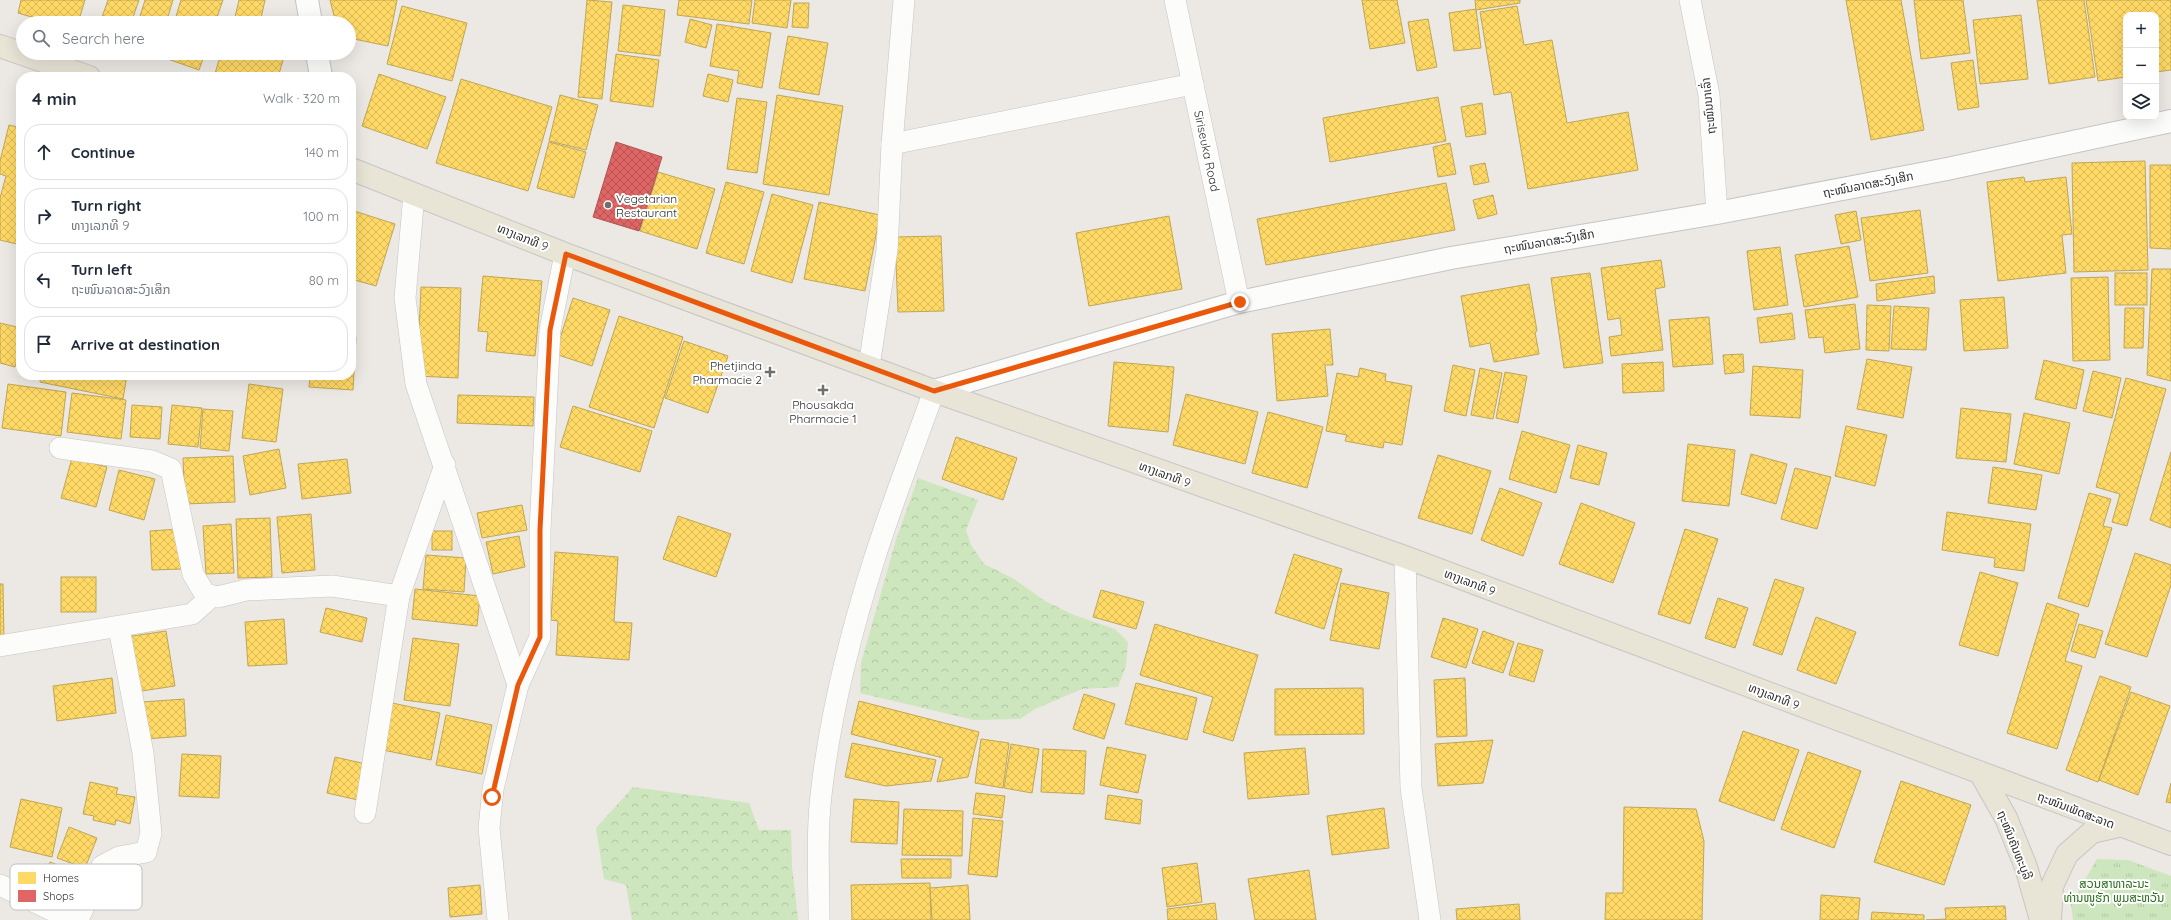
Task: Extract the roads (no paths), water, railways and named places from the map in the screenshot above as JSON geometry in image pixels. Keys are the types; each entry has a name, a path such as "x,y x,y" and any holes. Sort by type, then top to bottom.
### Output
{"main road":[{"path":"0,46 16,52"},
{"path":"40,60 75,72"},
{"name":"ທາງເລກທີ 9","path":"356,171 566,254 934,391 1405,558 1981,774"},
{"name":"ຖະໜົນເພັດສະລາດ","path":"1981,774 2118,826 2171,844"},
{"name":"ຖະໜົນຄັນທະບູລີ","path":"1981,774 2006,818 2026,867 2041,920"},
{"path":"2050,920 2052,886 2067,854 2092,832 2118,826"}],"street":[{"path":"308,0 311,16"},
{"path":"869,366 887,250 892,144 904,0"},
{"name":"Siriseuka Road","path":"1175,0 1240,302"},
{"name":"ຖະໜົນນາເລົ່າ","path":"1690,0 1709,95 1717,212"},
{"path":"318,60 320,72"},
{"path":"892,144 1193,84"},
{"name":"ຖະໜົນລາດສະວົງເສິກ","path":"934,391 1240,302 1451,258 1717,212 1947,169 2171,121"},
{"path":"414,194 405,298 416,384 445,465 518,685"},
{"path":"498,920 489,828 493,789 518,685 540,637 540,530 550,330 566,254"},
{"path":"820,920 818,852 821,788 830,733 873,560 934,391"},
{"path":"60,448 152,461 172,469 193,574 205,594 218,597 246,590 332,586 399,596"},
{"path":"365,813 399,596 445,465"},
{"path":"1405,558 1411,788 1430,920"},
{"path":"0,646 119,628 192,614 212,596"},
{"path":"106,864 119,857 146,852 150,833 143,753 119,628"},
{"path":"0,885 10,890"},
{"path":"51,910 72,920"},
{"path":"78,920 82,910"}],"place":[{"name":"Vegetarian Restaurant","path":"608,205"},
{"name":"Phetjinda Pharmacie 2","path":"770,372"},
{"name":"Phousakda Pharmacie 1","path":"823,390"}],"park label":[{"name":"ສວນສາທາລະນະ ທ່ານໜູຮັກ ພູມສະຫວັນ","path":"2114,890"}]}
